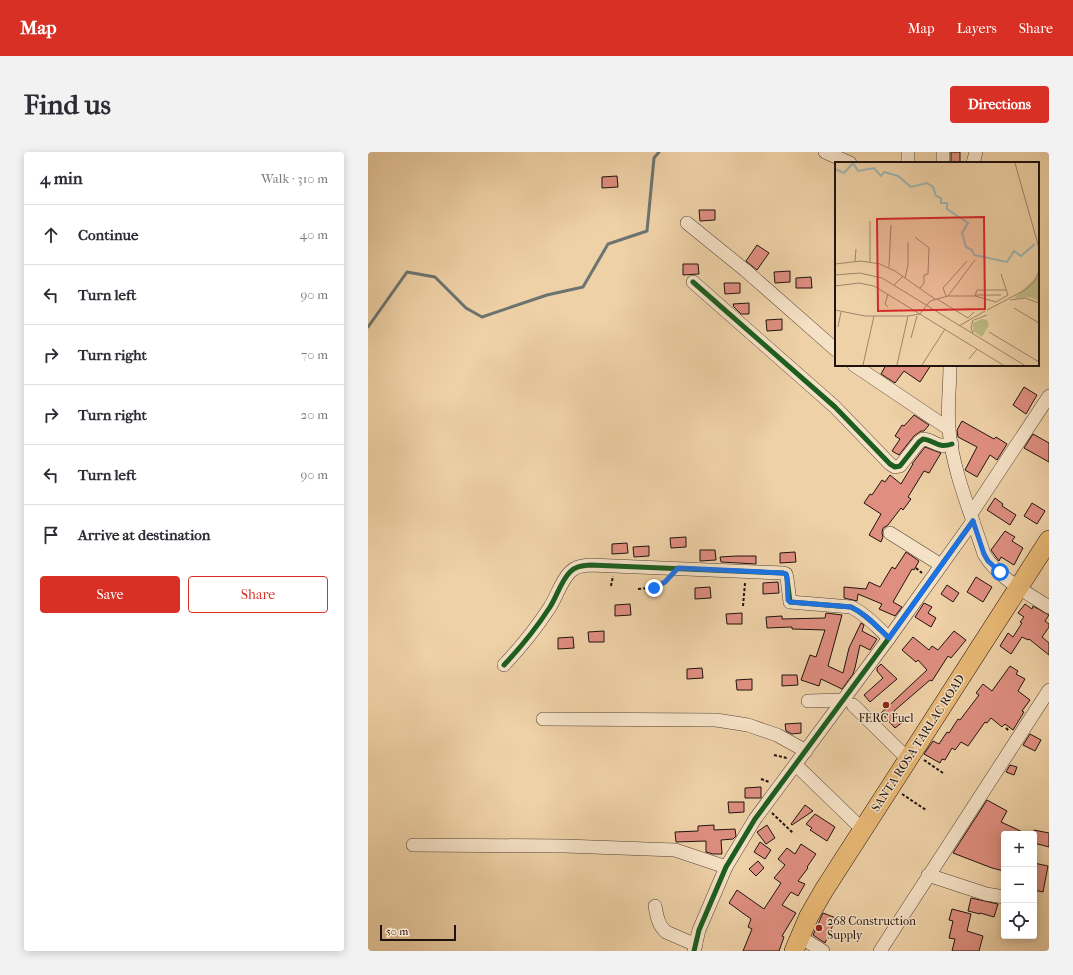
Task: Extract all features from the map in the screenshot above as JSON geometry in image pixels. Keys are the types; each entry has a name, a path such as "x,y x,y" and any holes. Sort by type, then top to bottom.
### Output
{"highway":[{"name":"SANTA ROSA-TARLAC ROAD","path":"797,944 809,916 862,829 1049,540"}],"street":[{"path":"825,152 848,162"},
{"path":"973,162 976,152"},
{"path":"687,223 745,270 835,349"},
{"path":"693,282 835,407 890,464 895,467 900,466 923,439 940,446 952,444"},
{"path":"855,366 949,429"},
{"path":"950,366 949,429 959,478 984,554 988,561 1018,587 1049,607"},
{"path":"656,906 658,920 663,930 695,948 699,930 726,867 755,819 806,751 848,702 889,638 941,566 1049,396"},
{"path":"890,533 941,566"},
{"path":"504,665 541,620 566,577 575,568 590,565 783,573 786,574 787,578 788,600 790,602 851,607 865,615 889,638"},
{"path":"880,951 1049,690"},
{"path":"808,700 848,702 910,756"},
{"path":"543,719 716,720 748,725 777,736 806,751"},
{"path":"796,764 862,829"},
{"path":"413,845 565,846 675,850 726,867"},
{"path":"928,875 986,894 1001,896"},
{"path":"797,944 823,951"}],"path":[{"path":"638,589 654,588 659,586 678,568"},
{"path":"743,606 746,571"},
{"path":"910,756 943,773"},
{"path":"891,786 926,810"},
{"path":"764,806 793,833"}],"building":[{"path":"951,152 960,152 960,162 951,162"},
{"path":"617,176 618,187 602,188 602,177"},
{"path":"699,210 715,210 715,220 700,221"},
{"path":"757,245 769,253 757,270 746,261"},
{"path":"683,264 698,264 699,274 683,275"},
{"path":"790,271 790,282 775,283 774,272"},
{"path":"811,277 812,288 796,288 796,278"},
{"path":"724,283 740,283 740,293 725,294"},
{"path":"749,303 749,314 741,314 733,304"},
{"path":"782,319 782,330 767,331 766,320"},
{"path":"885,366 930,366 920,382 904,371 895,383 881,374"},
{"path":"1024,387 1037,395 1026,414 1013,405"},
{"path":"914,415 929,425 924,431 921,431 914,436 899,455 892,451 900,439 895,436 902,425 904,426"},
{"path":"962,421 994,439 996,437 1007,444 997,460 990,455 977,477 965,470 977,447 958,437 957,430"},
{"path":"1033,434 1049,443 1049,462 1024,448"},
{"path":"925,447 941,453 929,473 924,471 908,497 911,499 903,510 901,508 888,525 883,528 883,537 881,542 869,535 881,514 864,503 870,494 872,495 882,480 885,482 890,475 901,484 912,464"},
{"path":"995,498 1003,504 1002,506 1016,515 1010,525 987,510"},
{"path":"1032,503 1045,511 1037,524 1024,516"},
{"path":"1005,531 1015,537 1012,541 1023,548 1014,565 1001,557 999,561 991,550"},
{"path":"686,537 686,547 671,548 670,538"},
{"path":"627,543 628,553 612,554 612,544"},
{"path":"649,546 649,556 634,557 633,547"},
{"path":"700,550 715,550 716,560 700,561"},
{"path":"795,552 796,562 780,563 780,553"},
{"path":"906,552 919,561 914,570 912,569 893,602 902,607 895,616 879,609 882,604 858,594 857,601 844,598 844,587 866,589 869,582 880,587 892,567 895,569"},
{"path":"756,556 756,564 721,562 720,557"},
{"path":"976,577 992,587 983,602 967,592"},
{"path":"778,582 779,593 763,594 763,583"},
{"path":"947,585 959,593 953,602 941,594"},
{"path":"710,587 711,598 695,599 695,588"},
{"path":"924,603 932,607 928,613 936,618 931,627 915,617"},
{"path":"630,604 631,615 615,616 615,605"},
{"path":"1025,604 1032,609 1033,606 1049,615 1045,621 1049,624 1049,627 1042,637 1049,643 1049,655 1029,639 1028,640 1022,637 1011,654 1000,646 1008,633 1013,637 1022,623 1020,622 1024,617 1018,613"},
{"path":"742,613 742,624 727,624 726,614"},
{"path":"826,613 842,615 828,666 843,673 849,648 861,623 864,625 862,631 877,639 870,650 860,645 853,674 842,689 821,679 819,686 801,680 810,655 816,657 825,630 792,629 792,627 767,628 766,617 782,616 782,619 825,618"},
{"path":"604,631 604,642 589,642 588,632"},
{"path":"954,631 966,640 951,658 948,656 932,681 930,680 894,711 904,721 895,728 881,713 927,670 918,660 916,662 902,650 913,637 929,650 932,646 938,650"},
{"path":"573,637 574,648 558,649 558,638"},
{"path":"881,664 897,679 870,702 864,695 883,678 877,671 877,668"},
{"path":"1010,666 1018,671 1016,674 1025,679 1018,691 1030,700 1022,711 1024,712 1013,730 1005,724 1002,727 991,718 987,723 985,722 968,746 961,742 955,750 952,748 945,760 942,759 940,763 924,754 933,741 939,744 947,732 949,733 958,719 960,720 979,695 976,693 983,684 992,691"},
{"path":"702,668 703,678 687,679 687,669"},
{"path":"782,675 797,675 798,685 782,686"},
{"path":"752,679 752,690 737,690 736,680"},
{"path":"801,723 801,733 792,734 786,731 785,724"},
{"path":"1030,734 1041,740 1035,751 1023,745"},
{"path":"1010,765 1017,767 1014,775 1006,772"},
{"path":"761,787 761,798 745,798 745,788"},
{"path":"987,800 1007,811 1001,822 1020,831 1001,831 1001,870 953,853"},
{"path":"728,802 744,802 744,812 729,813"},
{"path":"805,805 813,811 792,825 791,824"},
{"path":"815,814 835,827 827,841 810,830 812,828 806,824"},
{"path":"714,825 714,830 735,829 736,836 733,839 721,840 722,854 706,852 706,841 676,842 675,832 698,831 698,826"},
{"path":"767,825 775,838 766,844 757,832"},
{"path":"1034,830 1049,833 1049,847 1037,844 1037,831"},
{"path":"760,842 771,850 765,859 754,852"},
{"path":"801,844 816,854 798,881 805,884 798,896 791,892 782,905 796,913 782,936 784,937 779,951 743,951 752,929 748,927 751,919 729,903 737,890 764,909 781,883 774,878 785,865 778,859 787,848 795,854"},
{"path":"758,861 764,868 756,876 749,869"},
{"path":"1037,864 1048,866 1043,892 1037,891"},
{"path":"971,898 998,904 994,917 968,911"},
{"path":"952,909 971,914 967,931 983,936 979,951 952,951 955,939 949,938 953,921 949,920"},
{"path":"823,913 836,918 825,943 813,935"}],"waterway":[{"path":"368,327 407,272 435,277 466,308 482,317 547,295 583,287 608,244 647,231 654,158 659,152"}],"cycle path":[{"path":"693,282 835,407 890,464 895,467 900,466 923,439 939,445 952,444"},
{"path":"694,951 699,930 726,867 755,819 889,638 973,521"},
{"path":"504,665 517,651 545,614 562,584 572,570 577,567 590,565 783,573 786,574 787,578 790,602 851,607 866,617 889,638"}],"place":[{"name":"FERC Fuel","path":"886,705"},
{"name":"268 Construction Supply","path":"819,928"}],"route":[{"path":"654,588 665,582 678,568 783,573 786,574 788,600 791,603 851,607 865,615 889,638 973,521 984,554 988,561 1000,572"}]}
